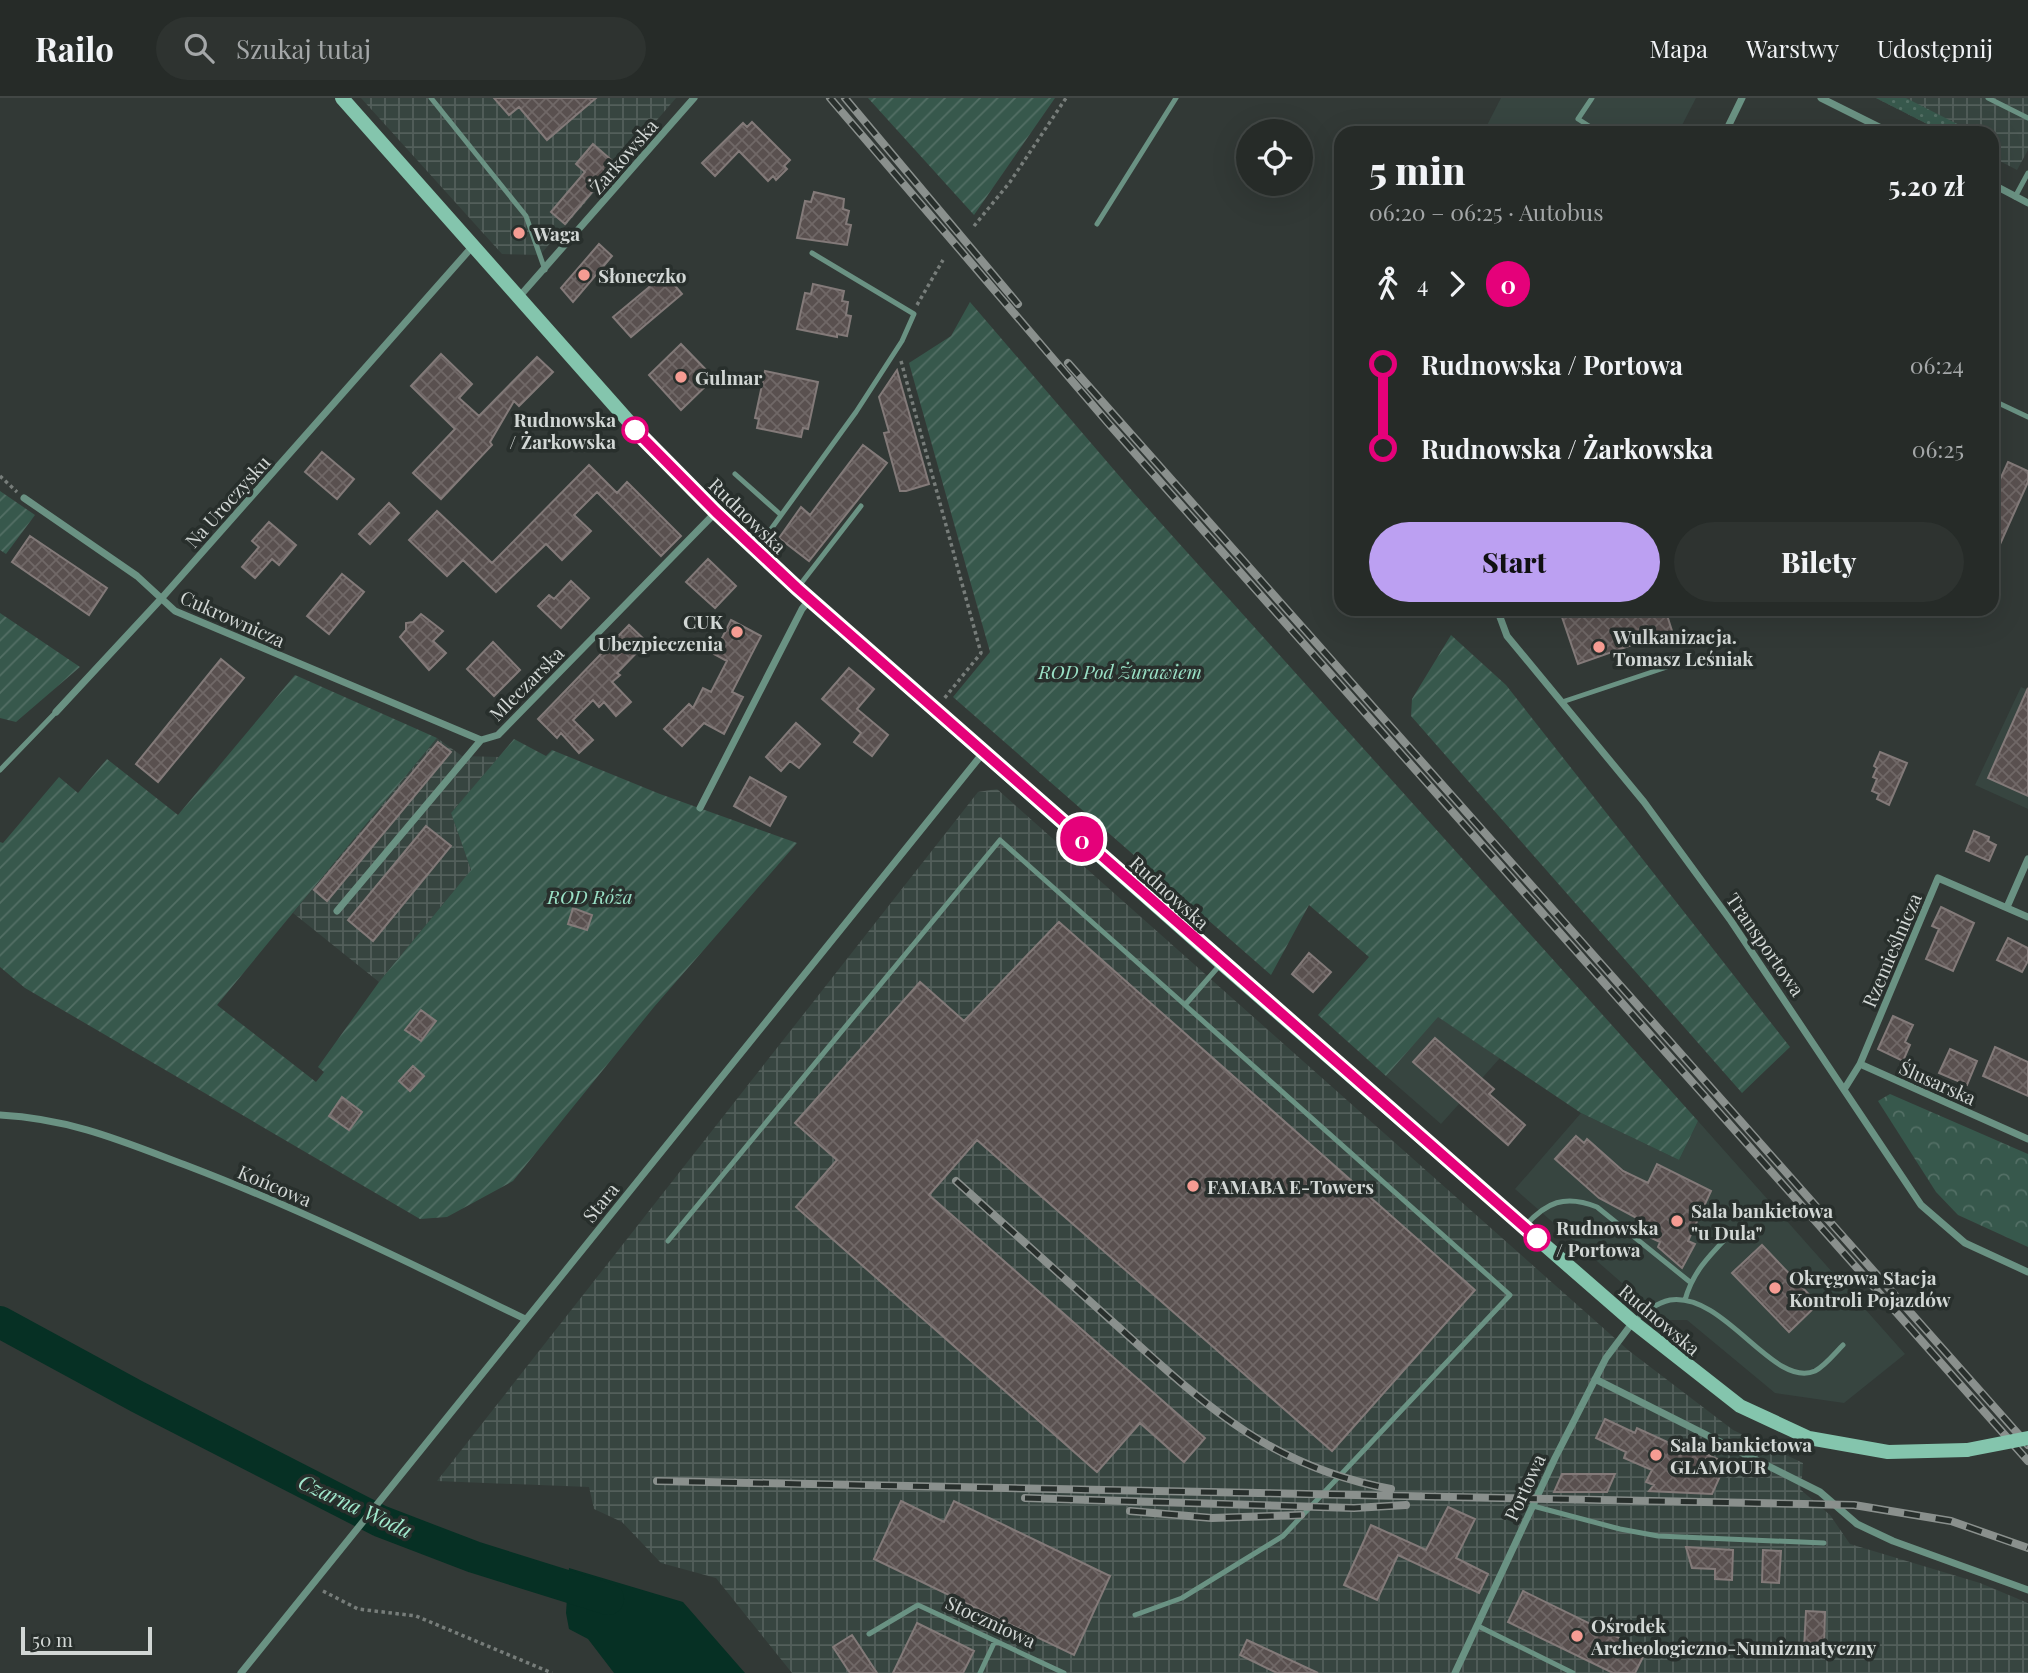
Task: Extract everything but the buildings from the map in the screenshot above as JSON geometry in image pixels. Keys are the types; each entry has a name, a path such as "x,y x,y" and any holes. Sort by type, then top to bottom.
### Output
{"main road":[{"name":"Rudnowska","path":"342,98 646,441 756,550 1221,963 1633,1322 1740,1406 1809,1438 1888,1452 1967,1450 2028,1438"}],"street":[{"name":"Żarkowska","path":"519,297 694,98"},
{"path":"1728,126 1742,98"},
{"path":"1821,98 1877,126"},
{"path":"1999,188 2028,203"},
{"name":"Na Uroczysku","path":"56,712 160,600 472,247"},
{"name":"Cukrownicza","path":"24,498 137,576 160,600 191,620 481,740"},
{"name":"Mleczarska","path":"337,911 481,740 498,734 716,512"},
{"path":"701,808 802,609 810,599"},
{"name":"Transportowa","path":"1500,616 1507,636 1660,824 1845,1088 1921,1205 1942,1226 1965,1243 2028,1272"},
{"name":"Stara","path":"241,1673 984,752"},
{"path":"2007,907 2028,859"},
{"name":"Rzemieślnicza","path":"1860,1064 1938,878 2028,916"},
{"path":"1845,1088 1860,1064"},
{"name":"Ślusarska","path":"1860,1064 2028,1139"},
{"name":"Końcowa","path":"0,1115 43,1117 98,1131 247,1189 525,1319"},
{"name":"Portowa","path":"1455,1673 1595,1379 1606,1358 1633,1322"},
{"path":"1595,1379 1820,1492 1857,1524 1893,1541 2028,1590"}],"lane":[{"path":"431,98 526,216 545,270"},
{"path":"1097,225 1176,98"},
{"path":"1589,126 1578,119 1592,98"},
{"path":"1988,98 2028,118"},
{"path":"2015,197 2028,173"},
{"path":"756,550 817,468 898,347 914,314 812,253"},
{"path":"1999,403 2028,417"},
{"path":"734,474 781,515"},
{"path":"797,588 861,506"},
{"path":"1562,702 1676,664"},
{"name":"Na Uroczysku","path":"0,770 56,712"},
{"path":"668,1241 1000,840 1510,1295 1283,1536 1248,1560 1182,1598 1135,1615"},
{"path":"1185,1005 1221,963"},
{"path":"1524,1227 1542,1208 1552,1203 1566,1199 1582,1201 1605,1214 1690,1282"},
{"path":"1685,1300 1690,1282 1700,1265 1731,1233"},
{"path":"1633,1322 1657,1305 1685,1300 1718,1315 1792,1372 1805,1374 1817,1370 1843,1345"},
{"path":"1533,1506 1658,1536 1824,1543"},
{"name":"Stoczniowa","path":"869,1634 918,1605 1064,1673"},
{"path":"1478,1626 1573,1673"},
{"path":"980,1673 995,1641"}],"path":[{"path":"974,226 1010,182 1066,98"},
{"path":"914,314 930,277 943,260"},
{"path":"898,347 981,653 935,710"},
{"path":"0,476 24,498"},
{"path":"312,1584 337,1601 358,1609 416,1616 552,1673"}],"shaded area":[{"path":"361,98 676,98 540,255 502,254"},
{"path":"1501,98 1696,98 1682,126 1487,126"},
{"path":"1876,98 2028,98 2028,150 2017,170 1999,161 1999,126 1931,126"},
{"path":"2021,687 2028,690 2028,809 1975,785"},
{"path":"437,738 462,756 499,757 451,813 471,870 379,982 293,913"},
{"path":"997,789 1628,1350 1733,1430 1803,1463 1801,1490 1830,1515 1850,1544 1980,1583 2028,1603 2028,1673 792,1673 716,1578 661,1563 622,1522 594,1509 589,1487 437,1481 978,792"},
{"path":"1437,1016 1500,1058 1441,1124 1386,1076"},
{"path":"1581,1113 1679,1160 1698,1121 1905,1354 1844,1403 1775,1393 1687,1320 1664,1320 1515,1189"},
{"path":"569,1568 683,1602 745,1673 614,1673 588,1639 569,1629 566,1613"}],"green space":[{"path":"868,98 1055,98 974,215"},
{"path":"1876,98 1906,98 1961,126 1931,126"},
{"name":"ROD Pod Żurawiem","path":"970,302 1133,492 1698,1121 1679,1160 1581,1113 1438,1017 1386,1076 1318,1015 1369,957 1309,905 1271,975 953,697 990,652 909,363 951,336"},
{"path":"0,491 35,515 6,554 0,550"},
{"path":"0,613 80,667 16,722 0,718"},
{"path":"1451,635 1506,685 1790,1047 1742,1093 1411,716 1412,699"},
{"name":"ROD Róża","path":"295,675 437,738 217,1005 316,1082 324,1072 318,1067 379,982 471,870 451,813 514,739 546,756 552,750 660,794 797,843 654,1007 513,1181 447,1217 420,1219 25,988 0,967 0,842 3,843 59,777 78,793 107,759 178,815"},
{"path":"1890,1094 2028,1154 2028,1247 1958,1215 1936,1192 1878,1101"}],"waterway":[{"name":"Czarna Woda","path":"0,1322 138,1397 380,1521 474,1557 608,1599"}],"railway":[{"path":"830,98 1108,423 2028,1461"},
{"path":"845,98 1018,304"},
{"path":"1068,363 2028,1445"},
{"path":"956,1181 1177,1379 1239,1427 1308,1465 1347,1479 1391,1489"},
{"path":"657,1481 1854,1505 1951,1521 2028,1548"},
{"path":"1025,1498 1354,1508 1406,1505"},
{"path":"1130,1511 1212,1518 1301,1515"}],"bus line":[{"name":"0","path":"635,430 716,512 797,588 1537,1238"}],"place":[{"name":"Waga","path":"519,233"},
{"name":"Słoneczko","path":"584,275"},
{"name":"Gulmar","path":"681,377"},
{"name":"Rudnowska / Żarkowska","path":"635,430"},
{"name":"CUK Ubezpieczenia","path":"737,632"},
{"name":"Wulkanizacja. Tomasz Leśniak","path":"1599,647"},
{"name":"FAMABA E-Towers","path":"1193,1186"},
{"name":"Sala bankietowa \"u Dula\"","path":"1677,1221"},
{"name":"Rudnowska / Portowa","path":"1537,1238"},
{"name":"Okręgowa Stacja Kontroli Pojazdów","path":"1775,1288"},
{"name":"Sala bankietowa GLAMOUR","path":"1656,1455"},
{"name":"Ośrodek Archeologiczno-Numizmatyczny","path":"1577,1636"}]}
